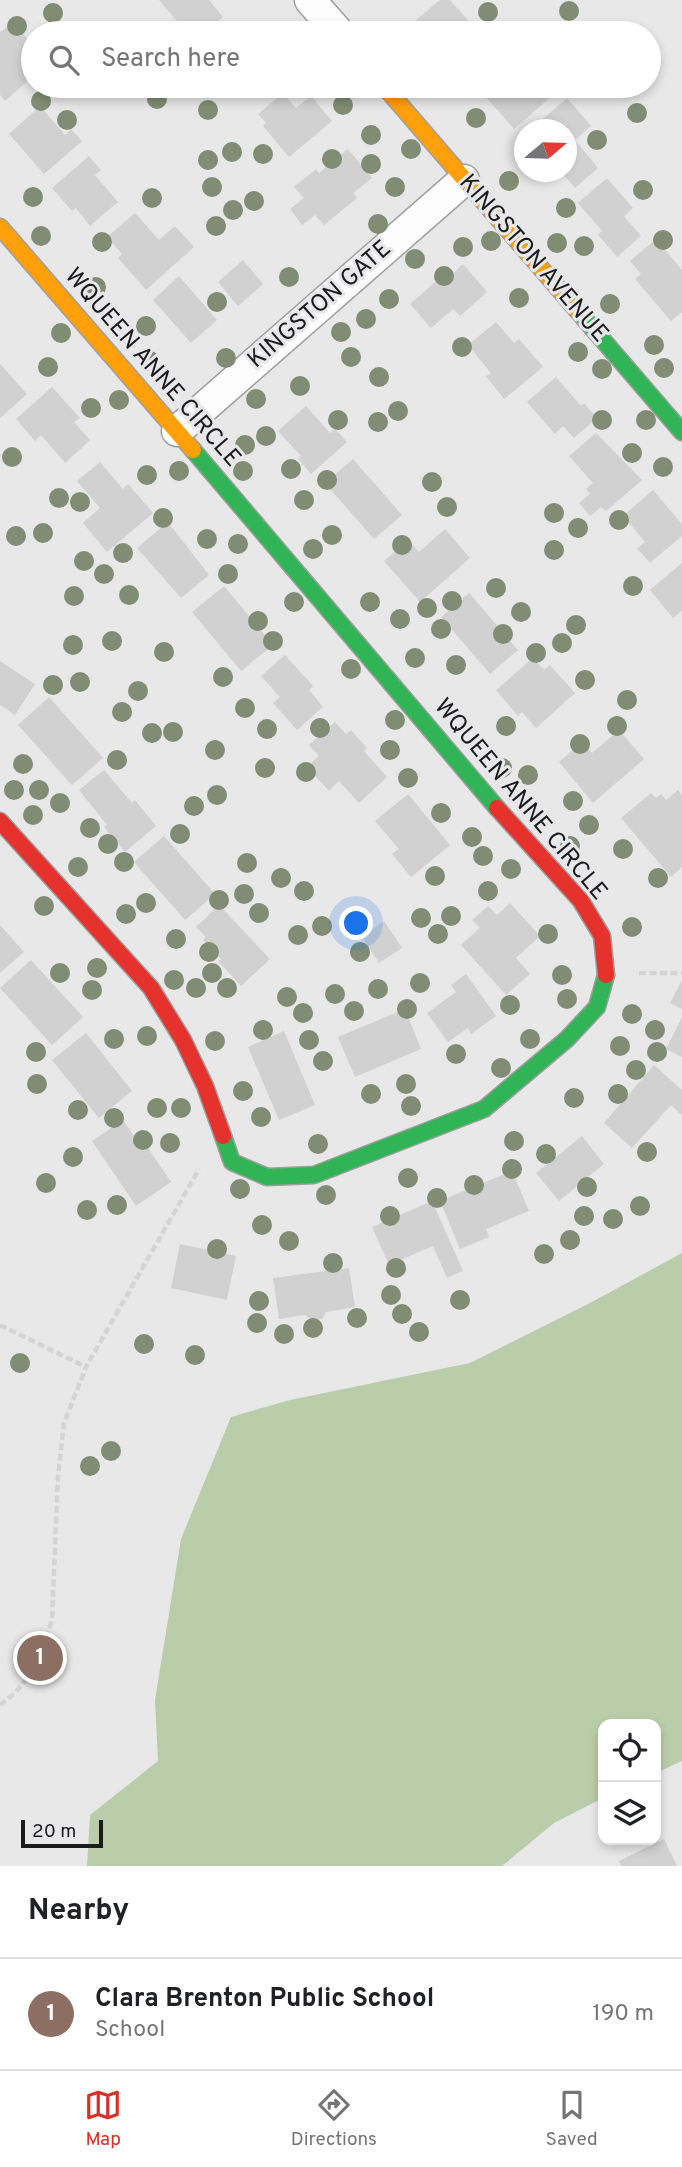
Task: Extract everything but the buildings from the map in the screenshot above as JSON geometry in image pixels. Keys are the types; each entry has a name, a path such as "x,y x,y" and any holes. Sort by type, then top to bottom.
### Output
{"street":[{"path":"310,0 328,21"},
{"name":"KINGSTON AVENUE","path":"394,98 682,432"},
{"name":"KINGSTON GATE","path":"177,431 464,180"},
{"name":"WQUEEN ANNE CIRCLE","path":"0,227 177,431 525,842 581,901 603,936 607,972 597,1007 567,1039 484,1109 314,1175 267,1177 232,1162 205,1086 183,1040 151,988 0,821"}],"path":[{"path":"607,972 682,973"},
{"path":"0,1705 14,1694 39,1665 52,1619 58,1475 64,1423 86,1367 205,1158"},
{"path":"0,1325 86,1367"}],"green space":[{"path":"682,1253 682,1761 661,1771 661,1719 598,1719 598,1801 554,1823 502,1866 87,1866 90,1815 158,1761 155,1700 181,1539 231,1417 290,1400 470,1363"}],"traffic: fast":[{"path":"577,310 682,432"},
{"path":"193,450 497,808"},
{"path":"223,1136 232,1162 267,1177 314,1175 484,1109 567,1039 597,1007 606,975"}],"traffic: slow":[{"path":"394,98 577,310"},
{"path":"0,227 193,450"}],"traffic: jam":[{"path":"497,808 581,901 602,936 606,975"},
{"path":"0,821 151,988 183,1040 205,1086 223,1136"}],"place":[{"name":"Clara Brenton Public School","path":"40,1658"}]}
